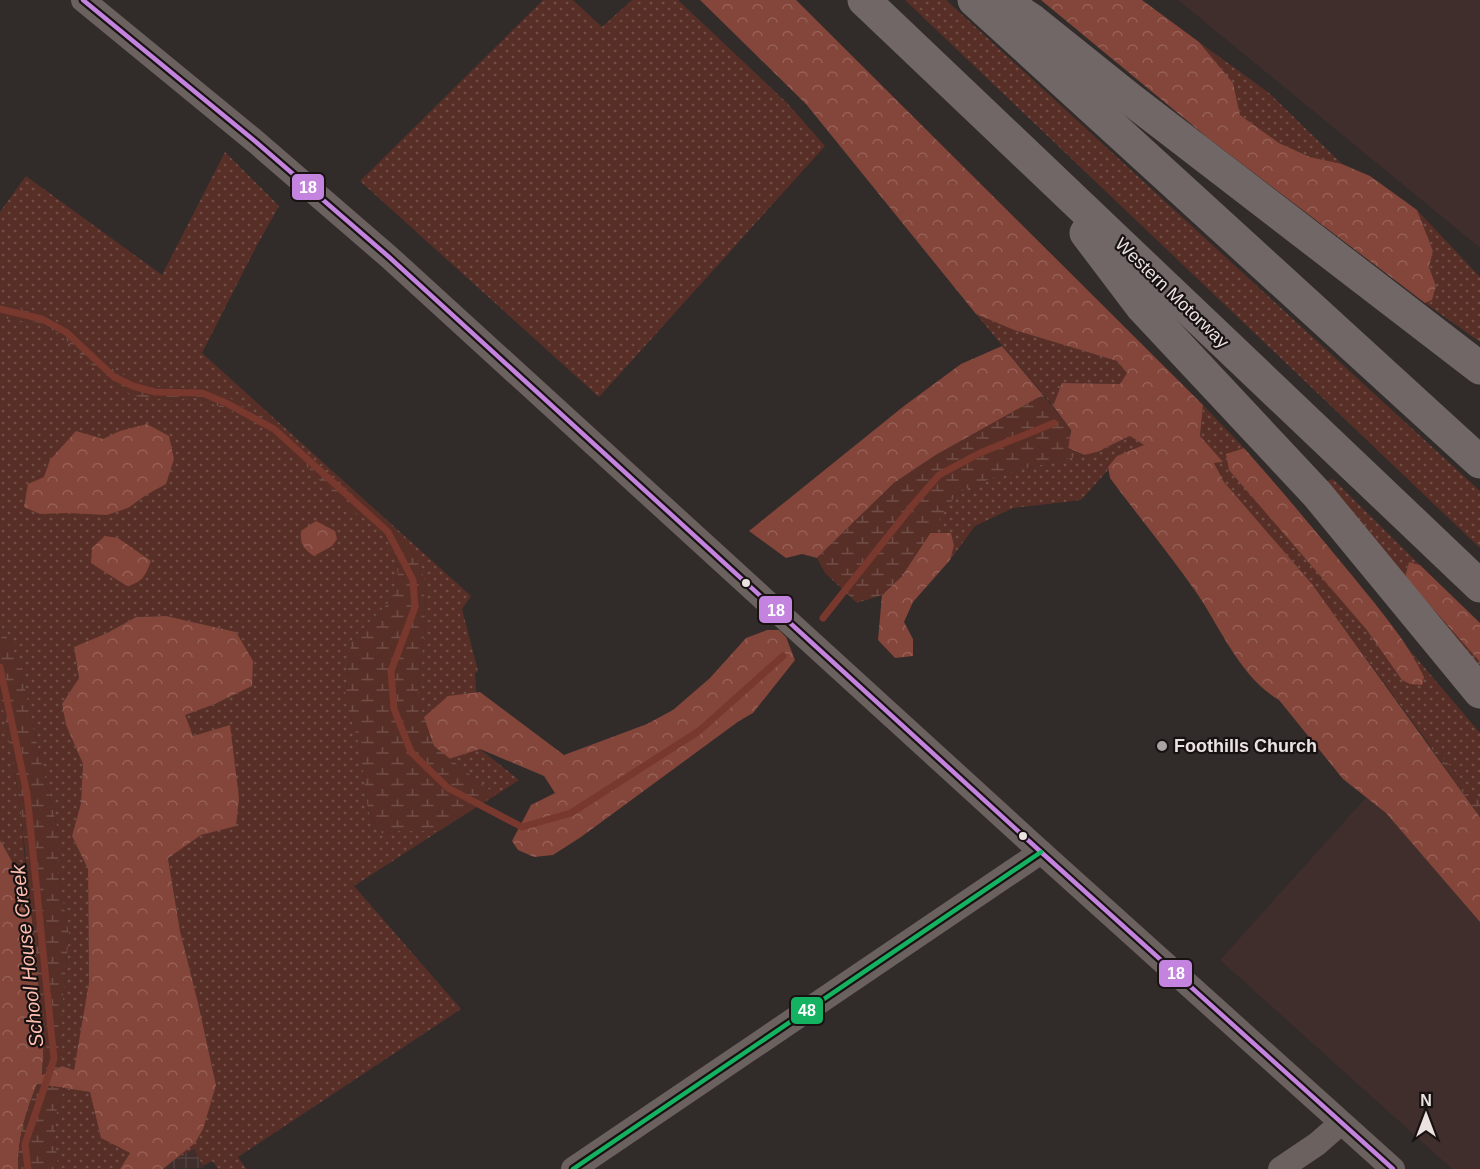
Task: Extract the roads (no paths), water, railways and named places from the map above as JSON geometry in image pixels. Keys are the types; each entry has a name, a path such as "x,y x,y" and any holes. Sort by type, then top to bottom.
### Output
{"highway":[{"name":"Western Motorway","path":"864,0 1480,586"},
{"path":"974,0 1480,462"},
{"path":"1002,0 1033,21 1138,105 1480,368"},
{"path":"1027,155 1142,306 1317,494 1480,692"}],"street":[{"path":"83,0 256,142 389,257 1041,852 1393,1169"},
{"path":"573,1169 1041,852"},
{"path":"1280,1169 1317,1144 1341,1124"}],"waterway":[{"path":"0,309 42,319 66,332 114,377 133,386 155,392 202,393 274,429 388,532 413,580 415,607 391,671 394,709 411,752 448,788 522,827 571,813 699,731 783,656"},
{"path":"823,618 939,475 980,453 1054,423"},
{"name":"School House Creek","path":"0,667 27,794 54,1059 25,1144 28,1169"}],"place":[{"name":"Foothills Church","path":"1162,746"}]}
